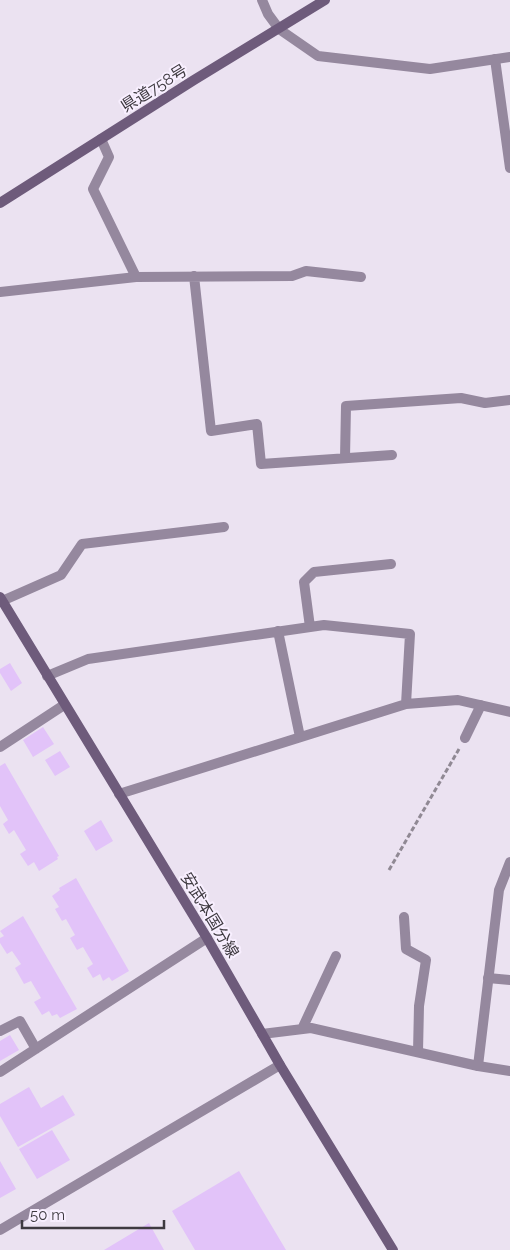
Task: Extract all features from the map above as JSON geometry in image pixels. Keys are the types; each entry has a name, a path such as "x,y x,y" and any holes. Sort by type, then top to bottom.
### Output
{"main road":[{"name":"県道758号","path":"0,203 194,80 279,30 325,0"},
{"name":"安武本国分線","path":"1,599 207,938 280,1065 393,1250"}],"street":[{"path":"262,0 268,14 279,30 318,56 430,69 510,57"},
{"path":"495,60 510,168"},
{"path":"100,139 108,157 93,190 136,277"},
{"path":"0,292 136,277 292,276 306,271 361,277"},
{"path":"194,276 211,431 257,424 261,464 392,455"},
{"path":"345,458 346,406 461,398 485,403 510,400"},
{"path":"1,599 61,576 82,544 224,527"},
{"path":"310,627 304,582 314,572 391,564"},
{"path":"47,676 88,658 324,625 410,634 406,704"},
{"path":"278,631 300,738"},
{"path":"118,794 406,704 458,700 510,712"},
{"path":"0,747 64,705"},
{"path":"465,738 481,705"},
{"path":"478,1066 498,890 510,862"},
{"path":"404,917 406,950 426,960 419,1006 418,1052"},
{"path":"0,1072 207,938"},
{"path":"302,1029 336,956"},
{"path":"488,978 510,980"},
{"path":"0,1032 20,1020 36,1049"},
{"path":"262,1034 311,1028 478,1066 510,1071"},
{"path":"0,1230 280,1065"}],"path":[{"path":"389,870 465,738"}],"building":[{"path":"10,663 22,683 11,691 0,673 0,669"},
{"path":"43,727 54,744 33,757 23,740"},
{"path":"60,751 70,767 55,776 45,760"},
{"path":"5,763 59,856 57,857 58,859 39,871 34,862 28,866 20,854 26,850 14,830 9,834 3,824 8,820 0,806 0,766"},
{"path":"101,820 113,841 96,851 84,831"},
{"path":"76,878 129,971 112,981 109,977 103,981 100,974 93,978 87,968 93,964 83,947 77,950 70,938 75,935 66,919 62,921 55,909 59,907 52,896 60,890 59,888"},
{"path":"23,916 77,1009 60,1018 57,1014 52,1016 49,1011 42,1015 34,1002 41,998 31,981 24,984 15,968 21,964 12,951 7,954 0,943 0,938 4,936 0,931"},
{"path":"10,1035 19,1050 0,1061 0,1041"},
{"path":"29,1087 41,1108 63,1095 75,1115 18,1147 0,1116 0,1104"},
{"path":"52,1130 70,1160 37,1179 19,1149"},
{"path":"0,1161 16,1189 0,1198"},
{"path":"239,1171 286,1250 195,1250 172,1211"},
{"path":"149,1223 164,1250 104,1250"}]}
